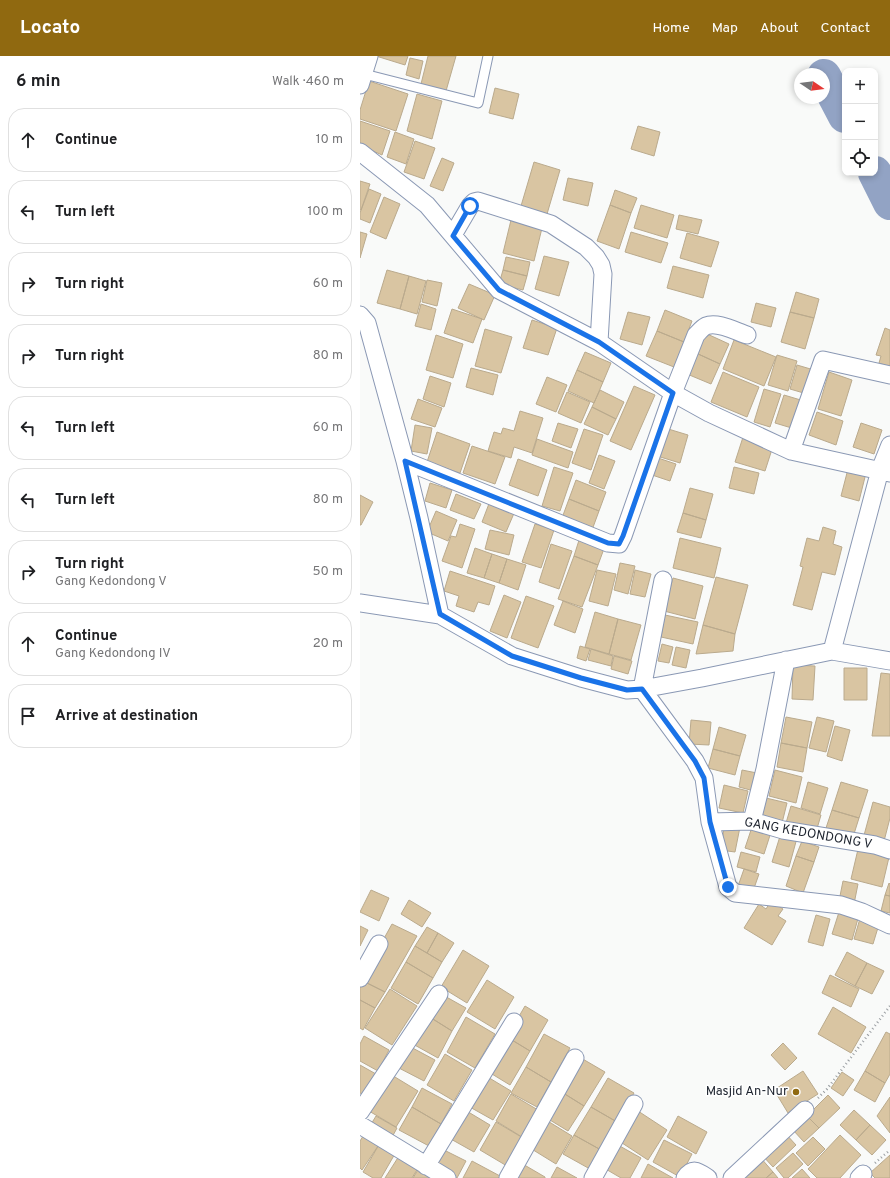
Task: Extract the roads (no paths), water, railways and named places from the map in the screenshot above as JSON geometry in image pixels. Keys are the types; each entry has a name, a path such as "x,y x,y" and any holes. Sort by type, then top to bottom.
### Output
{"street":[{"path":"362,80 369,56"},
{"path":"360,152 427,205 499,290 599,342 673,393 709,413 791,451 885,472"},
{"path":"453,236 470,206 474,202 478,201 552,224 586,247 596,257 601,265 603,274 599,342"},
{"path":"360,314 367,323 405,461 440,614"},
{"path":"405,461 565,527 608,543 619,544 673,393 696,335 707,325 720,325 747,335"},
{"path":"791,451 823,360 890,375"},
{"path":"832,651 885,472 890,445"},
{"path":"663,580 642,689 695,761 704,778 710,822 728,887 731,892 841,905 862,912 890,925"},
{"path":"360,603 440,614 512,656 581,678 627,690 642,689 832,651 890,661"},
{"path":"752,821 765,769 786,660"},
{"name":"GANG KEDONDONG V","path":"710,822 752,821 783,830 875,845 890,850"},
{"path":"360,978 379,944"},
{"path":"360,1112 439,994"},
{"path":"426,1166 514,1022"},
{"path":"508,1178 574,1058"},
{"path":"593,1178 634,1104"},
{"path":"732,1178 804,1110"},
{"path":"360,1125 447,1178"},
{"path":"685,1178 692,1171 697,1170 708,1178"}],"lane":[{"path":"362,80 478,103 488,56"}],"waterway":[{"path":"830,87 842,110"},
{"path":"876,176 890,203"}],"place":[{"name":"Masjid An-Nur","path":"796,1092"}]}
